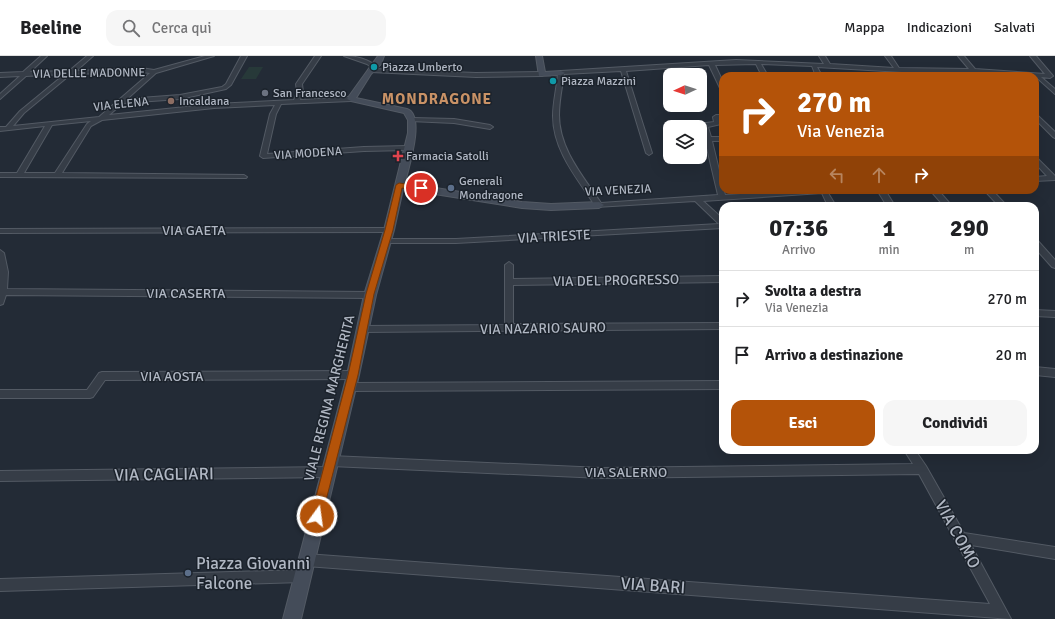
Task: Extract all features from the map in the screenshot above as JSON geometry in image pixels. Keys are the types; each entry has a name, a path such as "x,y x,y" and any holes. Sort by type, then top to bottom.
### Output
{"street":[{"path":"0,97 44,56"},
{"path":"8,128 22,112 90,56"},
{"path":"57,176 89,125 106,115 154,72 211,56"},
{"path":"123,100 180,97 224,88 228,85 244,56"},
{"path":"297,101 300,92 299,84 310,70 312,63 318,56"},
{"path":"347,56 369,63 373,68 476,75 542,74 692,63 736,62 980,72"},
{"path":"351,99 381,56"},
{"path":"539,56 542,74"},
{"path":"734,56 736,62"},
{"path":"778,56 781,63"},
{"path":"822,56 828,66"},
{"path":"888,56 896,69"},
{"path":"961,56 974,71"},
{"path":"1033,56 1050,76 1039,76"},
{"path":"711,63 719,80"},
{"path":"758,63 763,72"},
{"path":"814,66 817,72"},
{"path":"623,69 649,153"},
{"name":"VIA DELLE MADONNE","path":"0,75 141,70 154,72"},
{"path":"561,73 556,116 558,137 568,157 599,205"},
{"path":"1039,78 1055,92"},
{"name":"VIA ELENA","path":"0,129 214,106 351,99 407,111 412,120"},
{"name":"VIA MODENA","path":"279,103 273,114 263,156 364,149 408,148"},
{"path":"719,117 716,117 718,124 708,124 705,127 719,185"},
{"path":"1039,119 1055,136"},
{"path":"399,185 412,134 412,120 454,121 490,127"},
{"path":"19,175 50,123"},
{"path":"708,139 719,139"},
{"path":"1039,163 1053,178"},
{"path":"0,175 244,177"},
{"path":"1039,179 1053,178"},
{"name":"VIA VENEZIA","path":"399,185 522,205 551,207 773,194"},
{"name":"VIALE REGINA MARGHERITA","path":"292,619 351,381 370,294 387,236 399,185"},
{"path":"938,194 944,202"},
{"path":"992,194 998,202"},
{"path":"697,199 719,221"},
{"name":"VIA TRIESTE","path":"387,236 456,242 719,225"},
{"name":"VIA GAETA","path":"0,231 387,236"},
{"path":"1039,247 1055,265"},
{"path":"0,256 4,273 3,292 0,302"},
{"path":"509,265 509,328"},
{"name":"VIA DEL PROGRESSO","path":"510,282 719,279"},
{"name":"VIA CASERTA","path":"3,292 370,294"},
{"path":"1039,312 1055,314"},
{"name":"VIA NAZARIO SAURO","path":"363,329 719,326"},
{"path":"1039,371 1055,373"},
{"name":"VIA AOSTA","path":"0,394 90,394 102,376 351,381"},
{"path":"351,381 719,385"},
{"name":"VIA COMO","path":"912,454 922,469 1002,615"},
{"name":"VIA SALERNO","path":"329,466 602,473 922,469"},
{"name":"VIA CAGLIARI","path":"0,476 329,466"},
{"path":"960,538 1055,552"},
{"name":"VIA BARI","path":"306,560 1002,615"},
{"path":"0,585 302,576"}],"shaded area":[{"path":"249,67 263,67 256,79 241,79"}],"place":[{"name":"Piazza Umberto","path":"374,67"},
{"name":"Piazza Mazzini","path":"553,81"},
{"name":"San Francesco","path":"265,93"},
{"name":"Incaldana","path":"171,101"},
{"name":"Farmacia Satolli","path":"398,156"},
{"name":"Generali Mondragone","path":"451,188"},
{"name":"Piazza Giovanni Falcone","path":"188,573"}],"district":[{"name":"MONDRAGONE","path":"437,99"}],"route":[{"path":"317,516 353,375 370,294 389,230 399,185 421,188"}]}
